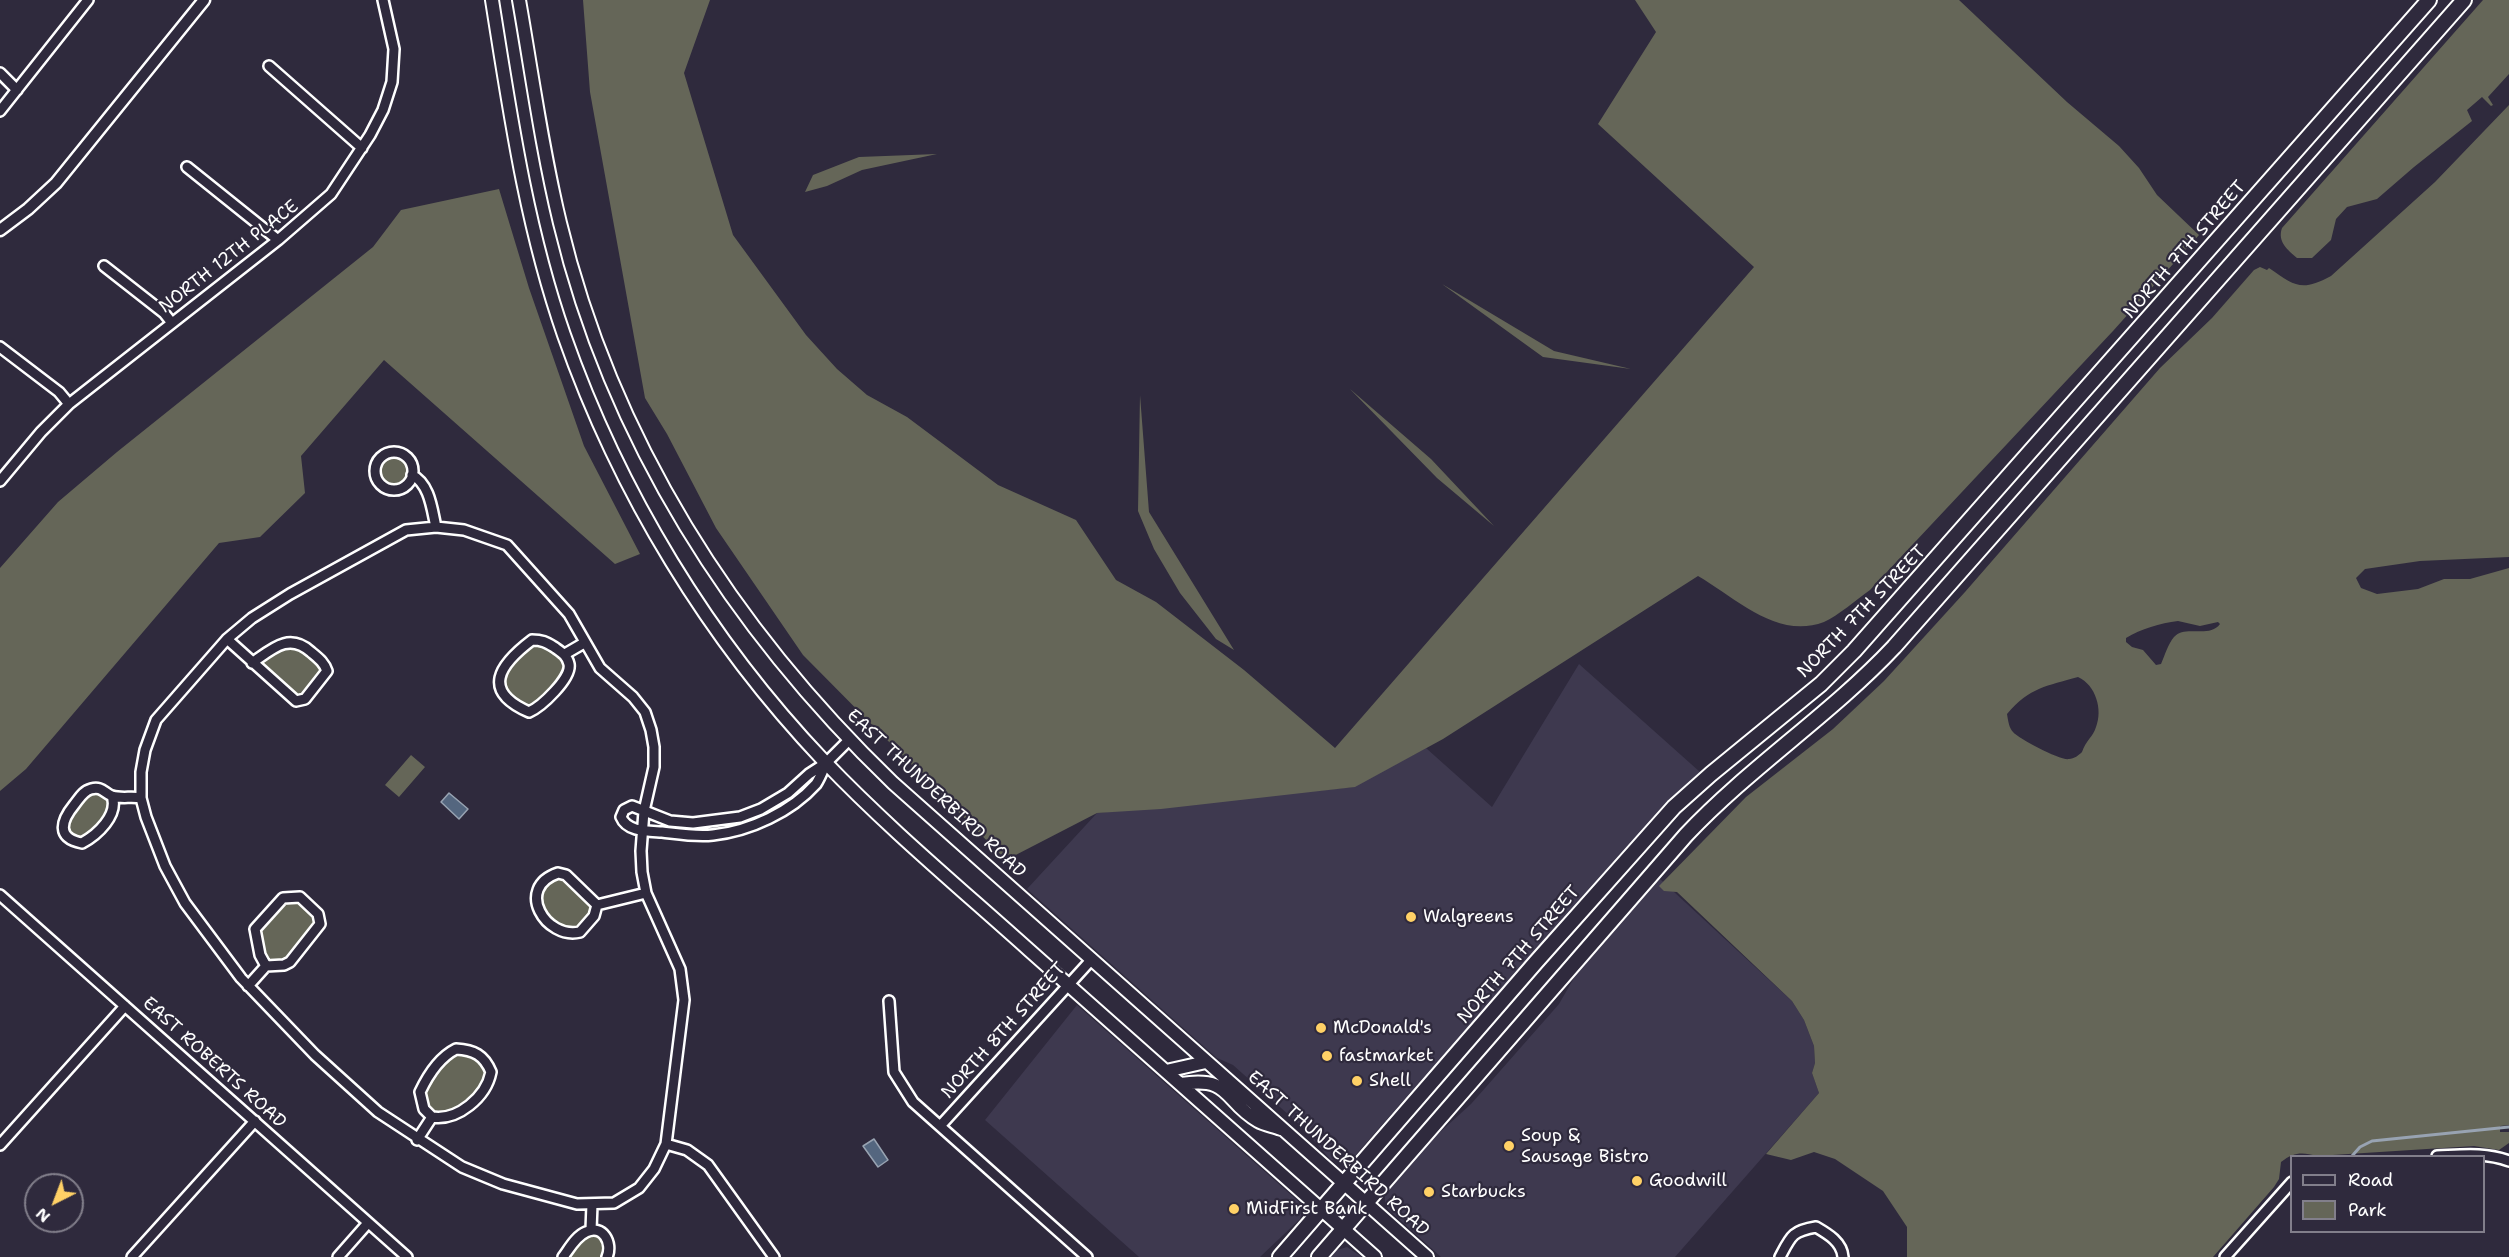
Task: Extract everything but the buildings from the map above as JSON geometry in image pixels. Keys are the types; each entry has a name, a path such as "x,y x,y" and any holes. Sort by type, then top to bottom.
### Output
{"main road":[{"path":"492,0 532,228 564,335 626,480 689,590 748,673 826,763 1068,985 1375,1257"},
{"name":"EAST THUNDERBIRD ROAD","path":"519,0 547,166 560,223 588,321 633,432 681,521 730,597 790,674 849,740 930,817 1427,1257"},
{"name":"NORTH 7TH STREET","path":"1280,1257 1536,962 1677,804 1821,684 1854,651 2429,0"},
{"path":"1319,1257 1695,825 1832,707 1894,647 2464,0"},
{"path":"2406,26 2426,44"},
{"path":"1166,1071 1206,1062"},
{"path":"1181,1084 1201,1081 1214,1084 1258,1121 1285,1130"}],"street":[{"path":"0,111 88,0"},
{"path":"0,230 28,209 56,183 204,0"},
{"name":"NORTH 12TH PLACE","path":"0,481 41,432 69,404 278,240 331,194 362,148 383,110 392,82 394,49 383,0"},
{"path":"269,66 362,148"},
{"path":"0,74 17,90"},
{"path":"187,167 278,240"},
{"path":"104,266 164,313 172,323"},
{"path":"0,347 59,392 69,404"},
{"path":"397,453 408,459 412,466 412,475 403,488 391,490 380,483 375,471 380,458 397,453"},
{"path":"412,475 418,478 424,486 436,528"},
{"path":"436,528 464,530 507,545 568,615 600,668 633,697 645,712 654,747 654,767 644,811 640,851 646,893 680,969 684,1000 666,1144 654,1169 639,1188 614,1203 577,1204 503,1184 462,1167 417,1140 370,1105 315,1055 248,986 185,903 165,866 146,818 141,798 141,772 145,750 156,720 227,639 252,618 290,594 406,530 436,528"},
{"path":"227,639 252,663 296,701 305,699 327,671 325,665 308,649 293,641 282,642 252,663"},
{"path":"532,640 542,640 565,654 570,664 569,672 538,708 529,712 520,708 501,691 498,682 500,675 523,647 532,640"},
{"path":"565,654 584,643"},
{"path":"826,763 817,782 796,802 767,819 739,829 692,835 643,831 632,828 622,821 621,817 628,806 670,821 693,824 740,817 774,802 793,789 809,774 826,763 849,740"},
{"path":"112,796 114,802 110,817 96,834 82,843 74,842 67,837 63,830 63,821 87,790 103,789 112,796 141,798"},
{"path":"558,873 567,875 597,905 594,916 580,932 565,933 540,913 535,903 535,896 544,880 558,873"},
{"path":"597,905 646,893"},
{"name":"EAST ROBERTS ROAD","path":"0,895 407,1257"},
{"path":"248,986 266,966 284,965 290,962 321,924 318,914 300,897 283,898 255,929 260,955 266,966"},
{"name":"NORTH 8TH STREET","path":"941,1125 1092,959"},
{"path":"889,1001 894,1072 913,1102 1087,1257"},
{"path":"0,1144 125,1006"},
{"path":"456,1049 470,1050 479,1054 490,1072 489,1082 472,1103 460,1112 449,1117 432,1117 420,1099 420,1092 426,1080 446,1054 456,1049"},
{"path":"417,1140 432,1117"},
{"path":"132,1257 255,1121"},
{"path":"666,1144 687,1150 708,1165 774,1257"},
{"path":"2458,1155 2497,1156 2509,1161"},
{"path":"2225,1257 2290,1184"},
{"path":"591,1230 592,1204"},
{"path":"338,1257 368,1223"},
{"path":"1780,1257 1789,1239 1798,1230 1816,1227 1837,1243 1842,1249 1842,1257"},
{"path":"562,1257 583,1232 591,1230 599,1232 608,1239 610,1244 607,1257"}],"shaded area":[{"path":"1579,664 1700,772 1627,846 1347,1162 1331,1160 1300,1125 1233,1065 1217,1058 1027,889 1097,813 1353,787 1426,748 1492,807"},
{"path":"1660,879 1792,1001 1804,1020 1814,1046 1815,1063 1812,1073 1819,1093 1675,1257 1441,1257 1385,1205 1385,1195 1389,1188 1428,1143 1471,1104 1559,1004 1578,971"},
{"path":"1077,1005 1298,1201 1302,1213 1300,1219 1260,1257 1139,1257 985,1120"},
{"path":"1347,1247 1362,1257 1329,1257 1337,1250"}],"green space":[{"path":"583,0 710,0 684,73 733,235 806,335 837,369 867,395 907,417 998,485 1076,520 1116,580 1156,602 1244,670 1335,748 1754,267 1598,124 1656,32 1635,0 1959,0 2067,102 2119,146 2139,168 2157,195 2199,235 2113,331 1870,590 1824,622 1807,626 1790,626 1773,621 1742,605 1698,576 1443,739 1355,787 1161,809 1097,813 1006,860 803,655 716,528 667,434 645,398 590,92"},
{"path":"2483,0 2509,0 2509,74 2488,97 2493,105 2491,106 2482,97 2467,110 2472,121 2377,199 2347,207 2336,219 2331,240 2312,258 2297,258 2282,242 2282,228"},
{"path":"2509,105 2509,557 2420,561 2365,569 2356,578 2361,588 2377,594 2418,589 2444,579 2470,579 2509,568 2509,1125 2500,1126 2500,1132 2509,1132 2509,1143 2499,1150 2474,1146 2333,1155 2290,1155 2281,1162 2279,1179 2274,1187 2213,1257 1907,1257 1907,1227 1883,1191 1835,1159 1814,1152 1791,1160 1766,1154 1819,1093 1812,1073 1815,1063 1814,1046 1804,1020 1792,1001 1677,892 1664,891 1659,886 1746,797 1833,729 1884,681 1965,592 2160,368 2212,318 2254,270 2260,267 2267,270 2269,268 2298,285 2312,284 2331,276 2435,182","holes":["2178,621 2200,626 2218,622 2220,624 2210,631 2179,633 2170,643 2161,664 2156,665 2143,650 2132,647 2126,642 2126,638 2158,625","2078,677 2093,692 2099,713 2095,730 2082,752 2075,758 2058,757 2013,732 2007,714 2023,698 2040,689"]},
{"path":"937,154 862,170 827,186 805,192 813,175 859,157"},
{"path":"499,189 529,288 584,446 640,554 615,564 384,360 301,456 305,493 260,537 219,543 26,769 0,791 0,568 58,502 373,247 401,210"},
{"path":"1442,284 1554,351 1631,369 1543,357"},
{"path":"1350,389 1431,459 1494,526 1437,478"},
{"path":"1140,395 1149,512 1234,650 1216,639 1180,593 1154,549 1138,511"},
{"path":"394,452 407,458 413,471 407,484 394,490 381,484 375,471 381,458"},
{"path":"532,640 565,654 569,672 529,712 509,700 500,675"},
{"path":"282,642 308,649 326,675 296,701 252,663"},
{"path":"411,755 425,767 399,797 385,785"},
{"path":"103,789 113,810 89,839 67,837 68,817 73,804 84,796"},
{"path":"558,873 593,899 594,916 572,934 540,913 535,896"},
{"path":"300,897 320,924 290,962 266,966 255,929 283,898"},
{"path":"456,1049 487,1064 489,1082 460,1112 432,1117 420,1099 426,1080"},
{"path":"591,1230 608,1239 607,1257 563,1257"}],"water":[{"path":"449,793 468,809 459,819 441,802"},
{"path":"874,1139 888,1160 878,1167 863,1146"}],"waterway":[{"path":"2353,1155 2360,1147 2372,1141 2509,1127"}],"place":[{"name":"Walgreens","path":"1411,917"},
{"name":"McDonald's","path":"1321,1028"},
{"name":"fastmarket","path":"1327,1056"},
{"name":"Shell","path":"1357,1081"},
{"name":"Soup & Sausage Bistro","path":"1509,1146"},
{"name":"Goodwill","path":"1637,1181"},
{"name":"Starbucks","path":"1429,1192"},
{"name":"MidFirst Bank","path":"1234,1209"}]}
